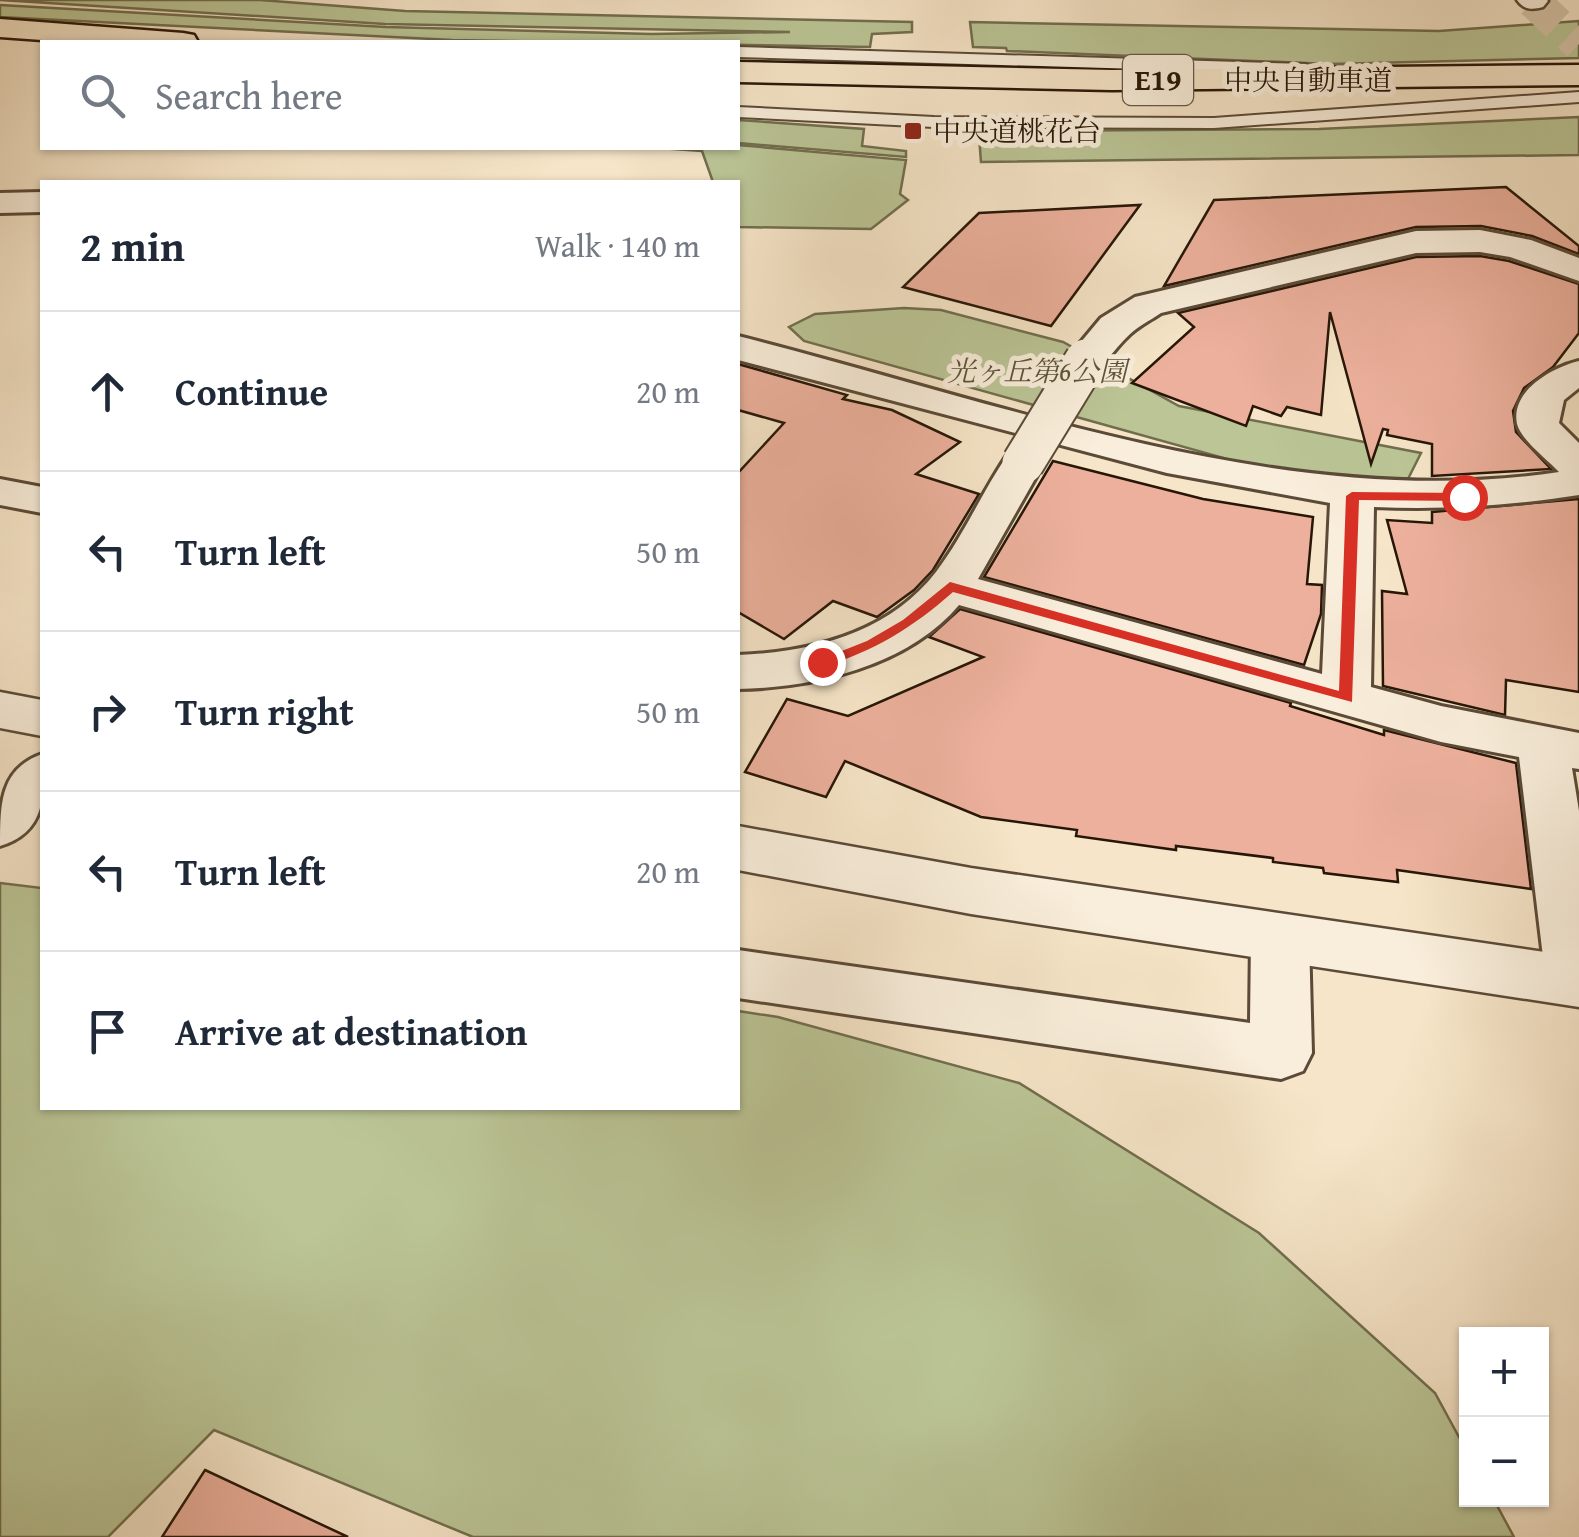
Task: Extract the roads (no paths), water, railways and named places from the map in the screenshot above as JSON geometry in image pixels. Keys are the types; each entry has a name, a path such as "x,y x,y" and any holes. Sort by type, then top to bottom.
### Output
{"highway":[{"path":"0,28 157,40"},
{"path":"0,51 40,54"},
{"name":"中央自動車道","path":"740,72 1575,86"},
{"name":"中央自動車道","path":"740,94 1118,102 1575,86"}],"street":[{"path":"0,203 40,202"},
{"path":"740,672 822,662 872,645 908,624 950,587 1086,360 1115,326 1148,306 1416,242 1480,241 1518,248 1579,270"},
{"path":"740,349 1152,458 1352,496 1464,497 1579,482"},
{"path":"1579,373 1553,385 1538,403 1538,425 1579,468"},
{"path":"0,492 40,500"},
{"path":"1346,698 1352,496"},
{"path":"740,848 970,892 1577,982 1561,749 1346,698 950,587"},
{"path":"0,710 40,718"},
{"path":"0,826 40,776"},
{"path":"0,834 40,844"},
{"path":"740,974 1281,1054 1280,938"}],"lane":[{"path":"740,52 1575,86"},
{"path":"740,112 934,122 1214,124 1575,86"}],"tunnel":[{"path":"1533,1 1579,44"}],"place":[{"name":"中央道桃花台","path":"913,131"}],"park label":[{"name":"光ヶ丘第6公園","path":"1037,371"}]}
